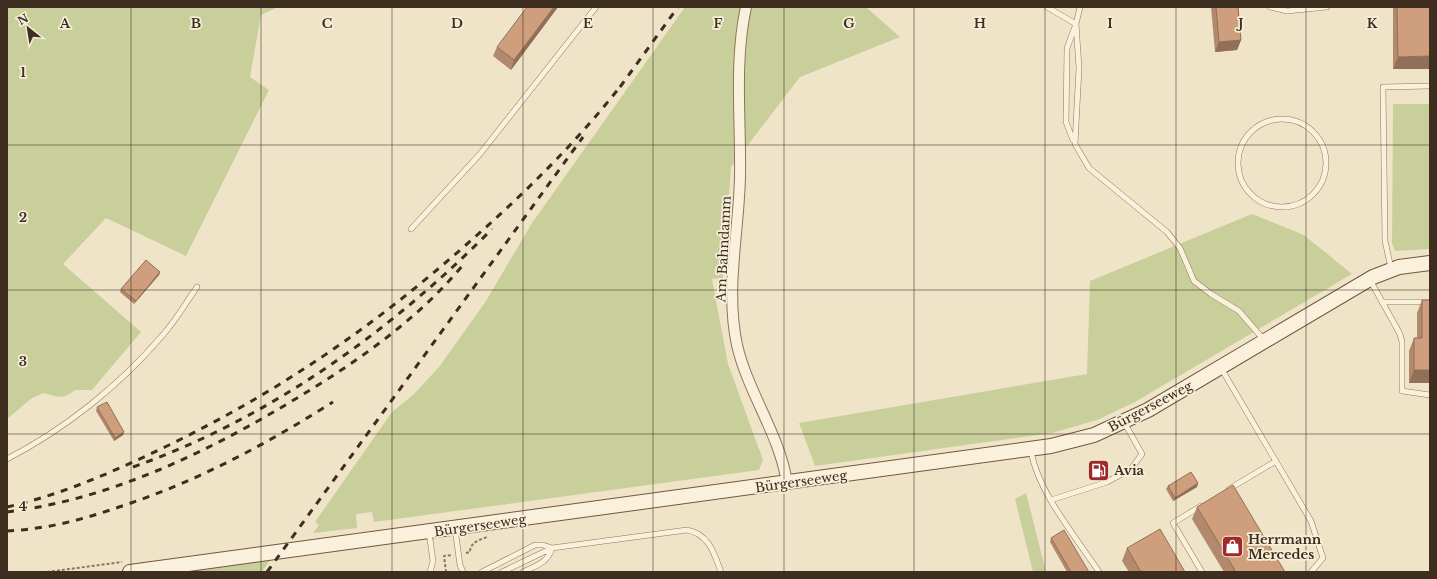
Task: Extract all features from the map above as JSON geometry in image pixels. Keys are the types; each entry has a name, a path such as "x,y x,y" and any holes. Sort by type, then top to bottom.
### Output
{"street":[{"name":"Am Bahndamm","path":"746,7 741,48 740,178 733,273 733,315 737,344 745,373 783,461 788,483"},
{"name":"Bürgerseeweg","path":"130,572 788,483 1031,449 1072,441 1099,433 1124,422 1221,367 1369,279 1391,269 1409,265 1430,263"}],"lane":[{"path":"410,229 480,154 596,7"},
{"path":"1047,7 1076,24"},
{"path":"1080,7 1076,24 1067,48 1066,122 1075,144 1089,168 1167,232 1180,248 1194,281 1211,294 1239,311 1264,341"},
{"path":"1270,7 1287,11 1327,7"},
{"path":"1075,144 1079,68 1076,24"},
{"path":"1391,269 1387,258 1385,241 1383,87 1430,86"},
{"path":"1278,119 1292,120 1306,126 1317,136 1324,148 1326,163 1324,177 1317,190 1306,200 1293,206 1279,207 1265,203 1252,196 1243,184 1239,171 1238,156 1243,142 1252,131 1264,123 1278,119"},
{"path":"1369,279 1401,338 1402,391 1430,395"},
{"path":"7,459 60,428 139,361 163,336 197,287"},
{"path":"1382,302 1430,302"},
{"path":"1221,367 1312,521 1323,558 1311,572"},
{"path":"1051,500 1108,482 1131,470 1142,454 1124,422"},
{"path":"1031,449 1034,466 1043,488 1099,572"},
{"path":"1221,494 1276,461"},
{"path":"1202,572 1173,523 1207,502"},
{"path":"455,529 461,571"},
{"path":"502,572 552,548 687,530 696,532 707,540 721,572"},
{"path":"429,532 433,561 430,572"},
{"path":"482,572 535,545 543,545 552,548"},
{"path":"523,572 544,562 550,556 552,548"}],"green space":[{"path":"7,7 278,7 261,15 250,77 269,90 186,256 106,218 63,264 141,332 92,390 75,390 60,397 44,393 32,398 7,419"},
{"path":"685,7 866,7 900,37 800,77 731,167 723,278 712,279 728,364 763,460 759,470 374,522 372,512 356,514 357,528 313,533 319,525 315,522 392,412 414,394 439,367 486,301 532,223"},
{"path":"1393,104 1430,104 1430,249 1395,251 1392,243"},
{"path":"1252,214 1304,235 1352,274 1135,402 1097,420 1052,433 815,466 799,423 1087,374 1090,281"},
{"path":"1026,493 1046,572 1033,572 1015,499"},
{"path":"270,560 262,572 181,572"}],"building":[{"path":"527,7 554,7 514,60 497,47"},
{"path":"1216,7 1238,7 1241,40 1219,42"},
{"path":"1397,7 1430,7 1430,56 1398,57"},
{"path":"146,260 160,272 136,301 121,289"},
{"path":"1422,300 1430,300 1430,370 1414,370 1414,338 1422,338"},
{"path":"107,402 124,432 115,438 97,407"},
{"path":"1191,472 1198,483 1175,498 1168,486"},
{"name":"Herrmann Mercedes","path":"1233,485 1285,572 1236,572 1197,507"},
{"path":"1160,529 1185,572 1141,572 1127,548"},
{"path":"1064,530 1089,572 1071,572 1051,538"}],"railway":[{"path":"620,87 678,7"},
{"path":"7,507 69,489 167,446 248,403 324,356 396,303 488,225 549,167 587,126 623,83"},
{"path":"267,572 583,137"},
{"path":"133,467 183,447 232,424 280,397 326,368 370,336 412,302 453,267 492,229"},
{"path":"7,512 85,496 123,484 197,453 233,435 302,395 367,352 428,303 463,265"},
{"path":"7,531 50,526 78,520 148,497 203,474 256,448 333,402"}],"place":[{"name":"Avia","path":"1099,470"},
{"name":"Herrmann Mercedes","path":"1233,546"}]}
